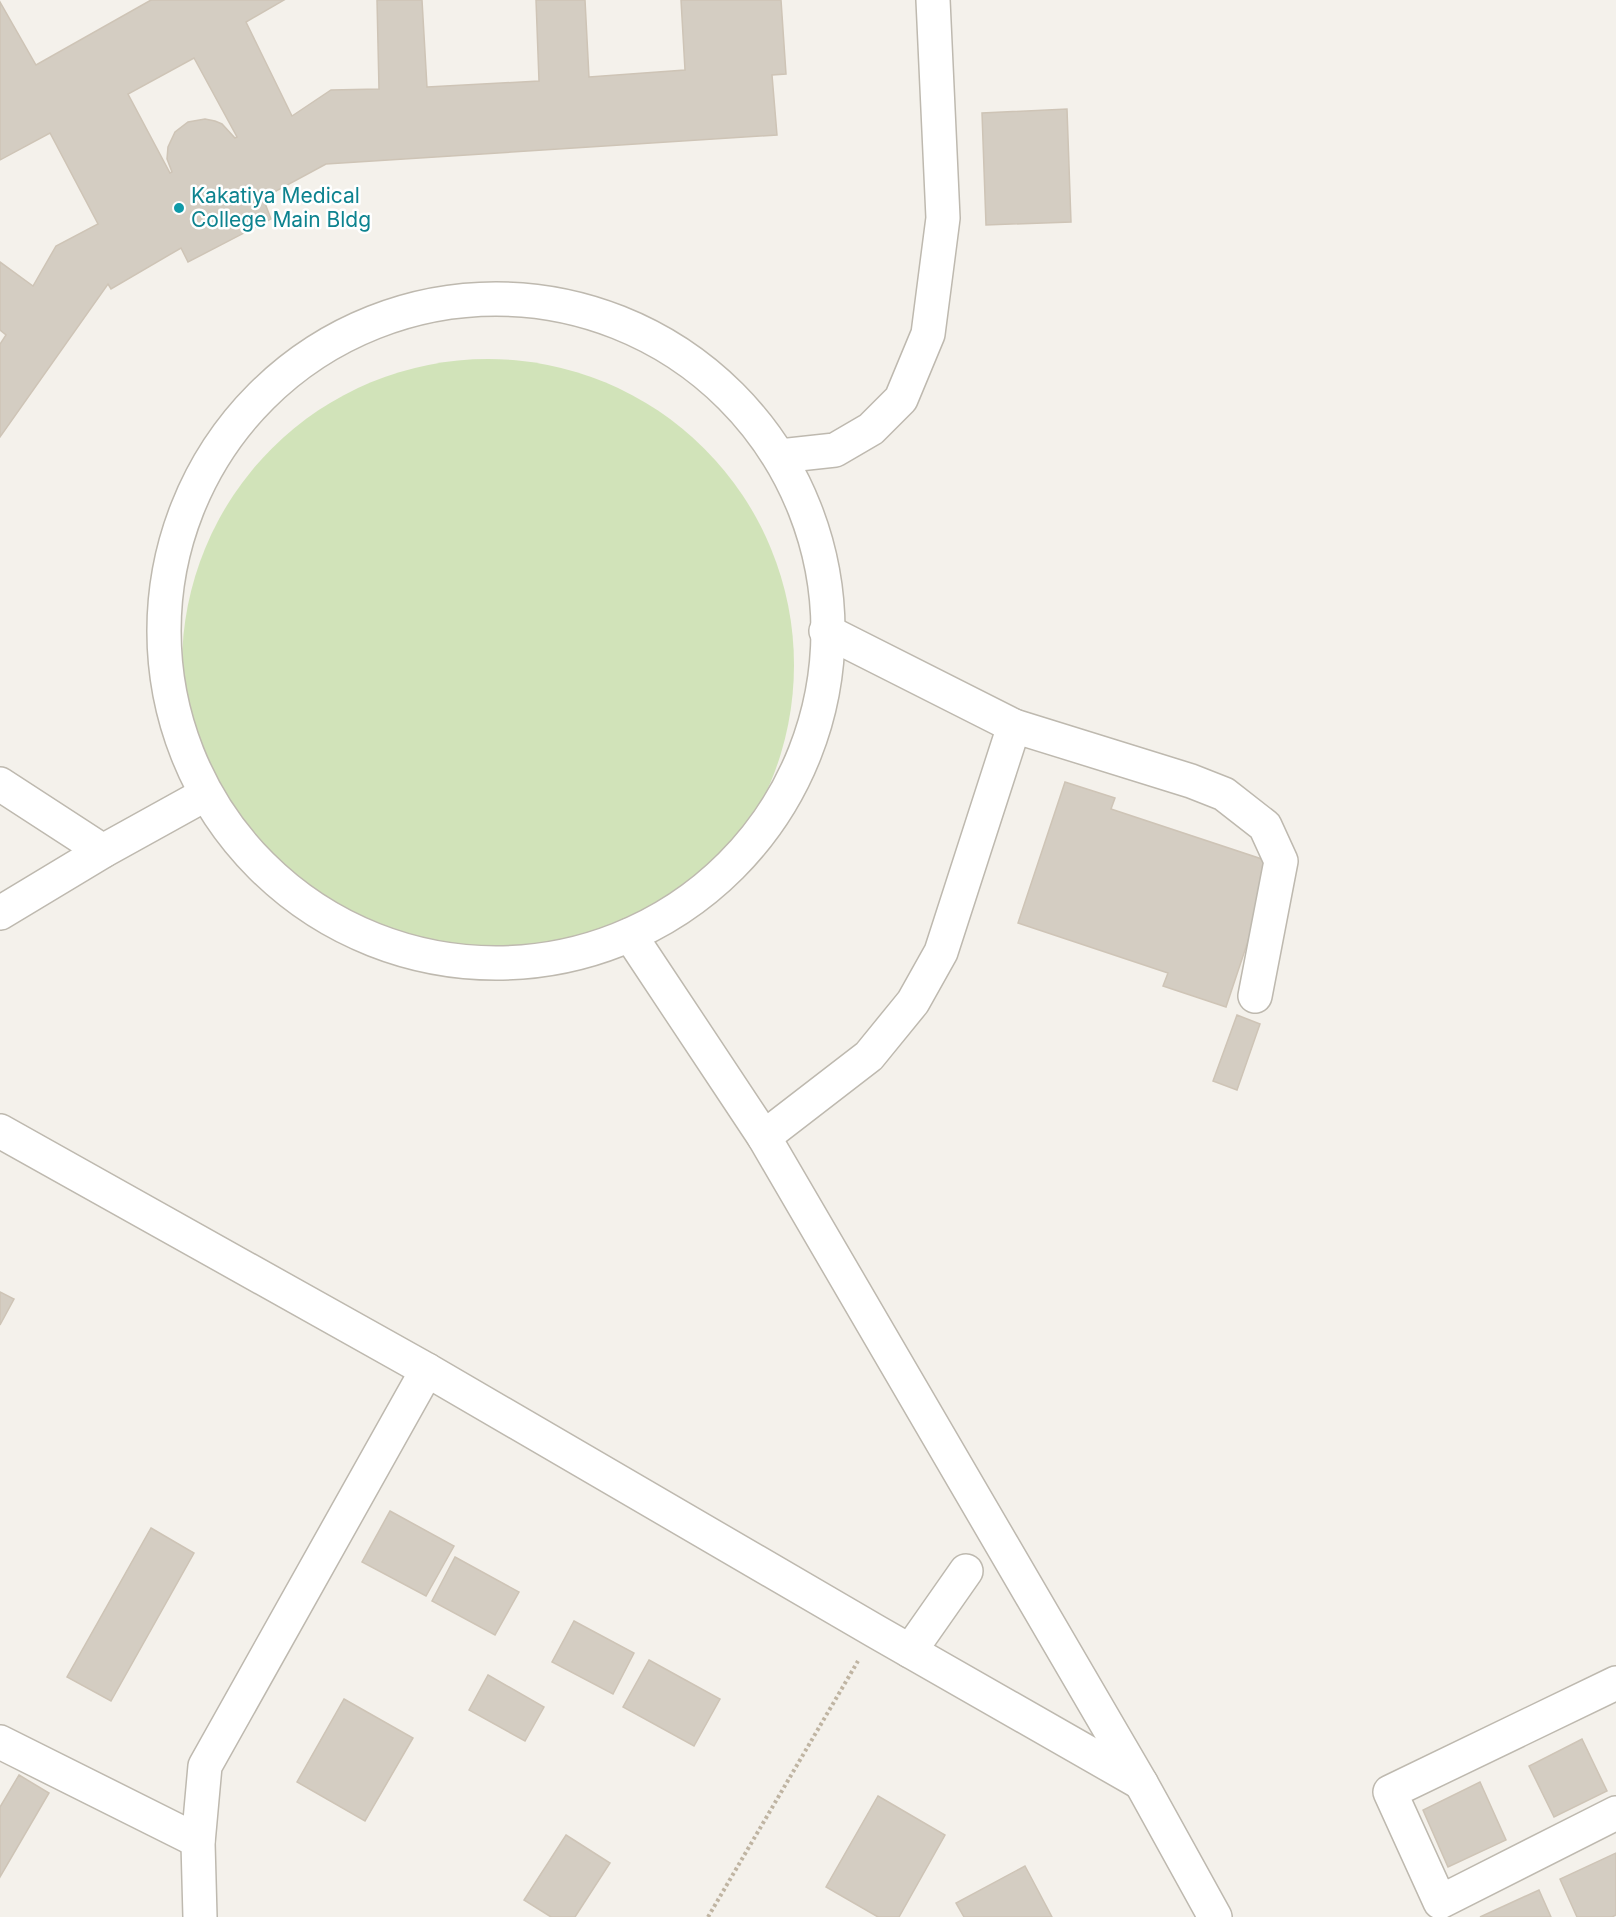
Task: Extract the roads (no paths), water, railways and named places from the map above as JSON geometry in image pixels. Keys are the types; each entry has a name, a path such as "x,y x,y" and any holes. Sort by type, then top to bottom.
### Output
{"street":[{"path":"780,456 835,450 871,429 901,399 928,334 943,218 933,0"},
{"path":"509,298 563,304 615,319 664,342 709,374 748,412 780,456 813,530 828,609 823,690 799,767 756,837 699,893 630,935 572,955 512,964 450,961 390,948 334,923 283,888 240,845 206,794 174,717 164,634 174,551 204,473 246,412 300,362 364,325 435,303 509,298"},
{"path":"826,631 1014,726 1191,781 1224,794 1265,826 1281,861 1255,996"},
{"path":"764,1137 869,1056 913,1002 941,952 1014,726"},
{"path":"0,784 103,851"},
{"path":"0,913 103,851 206,794"},
{"path":"630,935 764,1137 1141,1783 1215,1917"},
{"path":"0,1131 427,1370 1141,1783"},
{"path":"200,1917 198,1841 205,1766 427,1370"},
{"path":"910,1651 966,1571"},
{"path":"1616,1683 1390,1792 1440,1902 1616,1813"},
{"path":"0,1742 198,1841"}],"place":[{"name":"Kakatiya Medical College Main Bldg","path":"179,208"}]}
